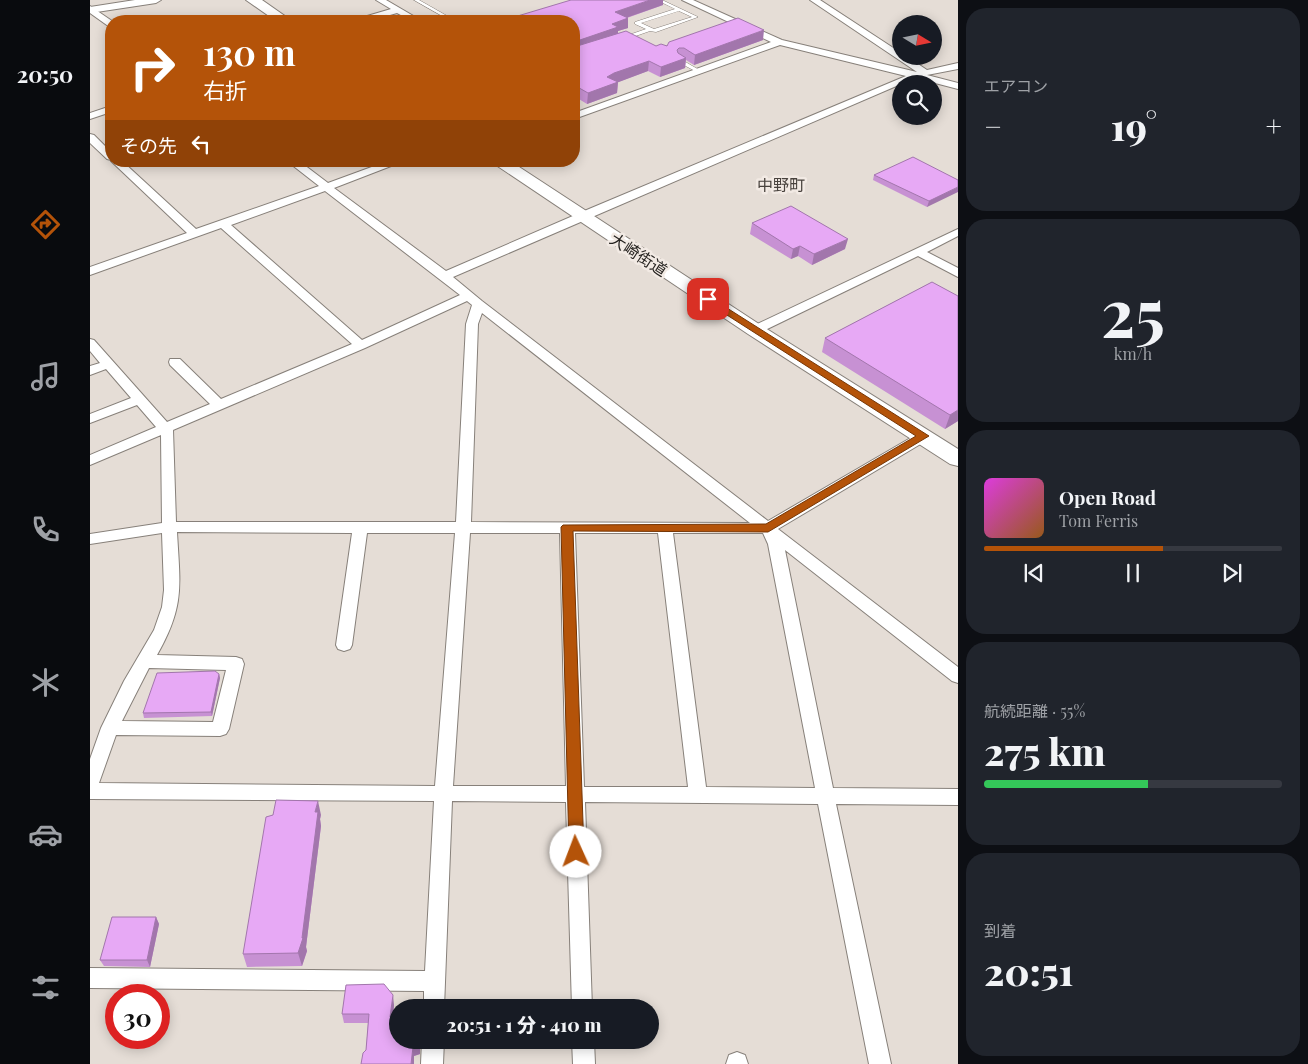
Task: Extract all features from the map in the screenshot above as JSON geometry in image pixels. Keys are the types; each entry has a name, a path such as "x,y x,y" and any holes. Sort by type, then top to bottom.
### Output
{"main road":[{"path":"253,0 276,15"},
{"name":"大崎街道","path":"507,167 755,330 958,459"}],"street":[{"path":"90,9 156,0"},
{"path":"380,0 407,15"},
{"path":"686,0 779,42 920,74 958,86"},
{"path":"814,0 920,74"},
{"path":"90,9 105,20"},
{"path":"381,15 398,10"},
{"path":"580,113 779,42"},
{"path":"446,276 920,74 958,66"},
{"path":"90,116 105,111"},
{"path":"90,137 105,151"},
{"path":"122,167 195,234"},
{"path":"300,167 446,276 473,300 958,676"},
{"path":"90,271 382,167"},
{"path":"223,224 361,344"},
{"path":"755,330 958,232"},
{"path":"918,251 958,273"},
{"path":"90,460 361,344 473,300"},
{"path":"434,999 443,795 463,527 473,300"},
{"path":"90,343 168,432 172,590 170,607 162,631 146,662 130,686 110,728 90,784"},
{"path":"175,362 220,405"},
{"path":"90,371 108,364"},
{"path":"90,419 139,399"},
{"path":"90,539 169,527 768,528 924,436"},
{"path":"344,645 360,527"},
{"path":"567,527 582,999"},
{"path":"665,527 698,795"},
{"path":"768,528 776,544 880,1064"},
{"path":"110,728 220,729 236,664 146,662"},
{"path":"90,791 443,795 958,796"},
{"path":"90,978 435,981"},
{"path":"432,1064 433,1049"},
{"path":"583,1049 584,1064"}],"lane":[{"path":"416,0 443,15"},
{"path":"659,0 679,9 696,17 654,31 637,23 679,9"},
{"path":"620,39 650,29"},
{"path":"630,36 638,40"},
{"path":"680,61 699,71"}],"building":[{"path":"571,0 650,0 615,12 628,18 612,24 618,27 580,40 580,15 521,15"},
{"path":"738,18 764,30 695,55 684,48 679,48 677,50 678,53 686,58 661,67 649,61 607,77 618,82 588,93 580,88 580,45 626,31 656,46 661,44 667,46 669,42"},
{"path":"913,157 958,180 958,187 929,201 874,175"},
{"path":"791,206 848,239 814,254 800,246 793,249 752,223"},
{"path":"932,282 958,296 958,410 950,415 825,338"},
{"path":"215,671 219,674 211,712 143,713 157,673"},
{"path":"276,800 318,801 315,812 318,812 303,938 298,953 243,954 266,817 273,815"},
{"path":"112,917 156,917 147,960 100,960"},
{"path":"384,984 393,995 392,999 389,999 389,1049 413,1049 411,1064 361,1064 363,1053 366,1050 369,1014 342,1014 346,985"}],"district":[{"name":"中野町","path":"781,184"}],"route":[{"path":"576,852 567,527 768,528 924,436 708,299"}]}
